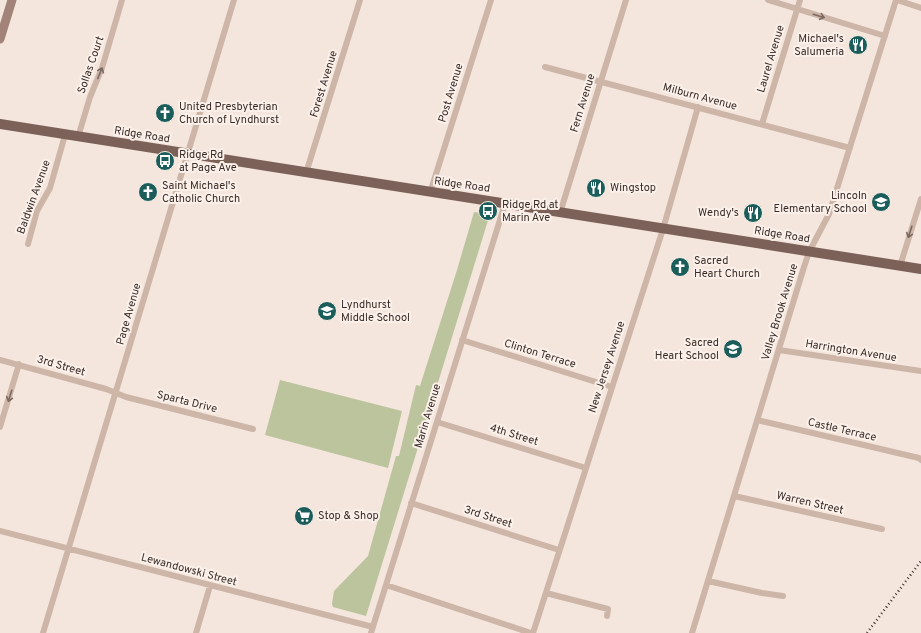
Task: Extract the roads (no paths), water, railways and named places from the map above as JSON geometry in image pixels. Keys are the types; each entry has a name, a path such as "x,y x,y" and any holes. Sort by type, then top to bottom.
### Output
{"main road":[{"path":"0,39 12,0"},
{"name":"Ridge Road","path":"0,124 430,193 921,269"}],"street":[{"name":"Sollas Court","path":"78,137 90,97 102,68 122,0"},
{"name":"Page Avenue","path":"43,633 234,0"},
{"name":"Forest Avenue","path":"306,173 360,0"},
{"name":"Post Avenue","path":"430,193 491,0"},
{"name":"Fern Avenue","path":"560,213 626,0"},
{"path":"768,0 885,36"},
{"name":"Laurel Avenue","path":"762,124 800,0"},
{"path":"897,0 921,8"},
{"name":"Valley Brook Avenue","path":"692,633 809,252 829,214 897,0"},
{"name":"Milburn Avenue","path":"545,66 850,148"},
{"name":"New Jersey Avenue","path":"532,633 560,550 662,229 698,107"},
{"name":"Baldwin Avenue","path":"28,244 37,211 50,188 65,135"},
{"path":"900,266 921,199"},
{"name":"Marin Avenue","path":"372,630 505,204"},
{"name":"Clinton Terrace","path":"462,340 612,387"},
{"name":"Harrington Avenue","path":"779,350 921,371"},
{"name":"3rd Street","path":"0,360 116,392"},
{"path":"0,427 19,364"},
{"name":"Sparta Drive","path":"116,392 126,397 253,429"},
{"name":"Castle Terrace","path":"757,420 920,457"},
{"name":"4th Street","path":"437,422 586,468"},
{"name":"Warren Street","path":"734,496 882,529"},
{"name":"3rd Street","path":"411,503 560,550"},
{"name":"Lewandowski Street","path":"0,531 372,630"},
{"path":"708,581 783,596"},
{"path":"196,633 210,586"},
{"path":"386,586 532,633"},
{"path":"546,593 608,609 606,616"}],"railway":[{"path":"867,633 921,561"}],"place":[{"name":"Michael's Salumeria","path":"858,45"},
{"name":"United Presbyterian Church of Lyndhurst","path":"165,113"},
{"name":"Ridge Rd at Page Ave","path":"165,161"},
{"name":"Wingstop","path":"596,188"},
{"name":"Saint Michael's Catholic Church","path":"148,192"},
{"name":"Lincoln Elementary School","path":"881,202"},
{"name":"Ridge Rd at Marin Ave","path":"488,211"},
{"name":"Wendy's","path":"753,213"},
{"name":"Sacred Heart Church","path":"680,267"},
{"name":"Lyndhurst Middle School","path":"327,311"},
{"name":"Sacred Heart School","path":"733,349"},
{"name":"Stop & Shop","path":"304,516"}]}
